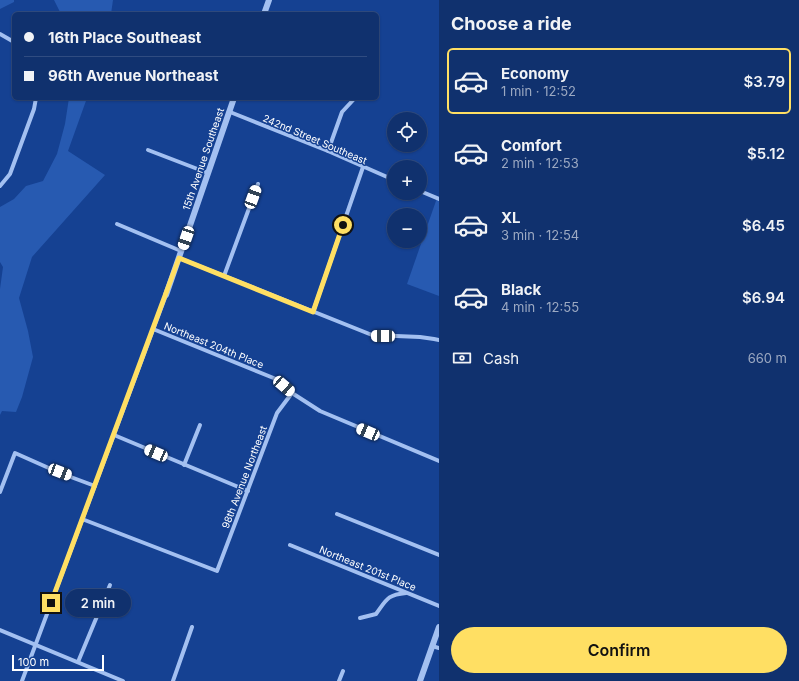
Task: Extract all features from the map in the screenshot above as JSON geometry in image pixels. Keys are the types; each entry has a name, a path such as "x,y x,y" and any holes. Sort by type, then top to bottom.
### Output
{"street":[{"path":"265,12 269,0"},
{"path":"0,34 12,41"},
{"path":"0,186 10,174 34,109 36,100"},
{"name":"15th Avenue Southeast","path":"166,295 233,100"},
{"path":"328,151 342,112 353,100"},
{"name":"242nd Street Southeast","path":"230,112 328,151 387,177"},
{"path":"148,150 208,173"},
{"path":"313,312 363,167"},
{"path":"224,276 258,184"},
{"path":"427,194 439,199"},
{"path":"117,224 181,251"},
{"path":"179,258 372,335 434,338 439,340"},
{"path":"22,681 166,295"},
{"name":"Northeast 204th Place","path":"153,329 276,379 292,393 320,411 439,461"},
{"name":"98th Avenue Northeast","path":"82,519 217,571 277,413 292,393"},
{"path":"184,465 200,425"},
{"path":"114,435 248,491"},
{"path":"0,492 15,453 94,486"},
{"path":"337,514 439,555"},
{"name":"Northeast 201st Place","path":"290,546 439,606"},
{"path":"78,662 110,585"},
{"path":"360,618 376,614 387,599 394,594 407,593"},
{"path":"173,681 192,627"},
{"path":"420,681 439,627"},
{"path":"0,630 123,681"},
{"path":"432,646 439,648"},
{"path":"339,681 343,671"}],"shaded area":[{"path":"0,0 14,0 14,2 0,9"},
{"path":"54,0 113,0 111,12 60,12"},
{"path":"69,100 86,100 68,151 105,175 32,257 19,298 33,357 22,397 16,412 2,411 0,415 0,289 3,267 0,262 0,207 14,199 26,186 43,181 57,154 65,124"},
{"path":"437,198 439,199 439,296 407,284 420,248 427,248 427,227"}],"route":[{"path":"51,603 179,258 313,312 343,225"}]}
